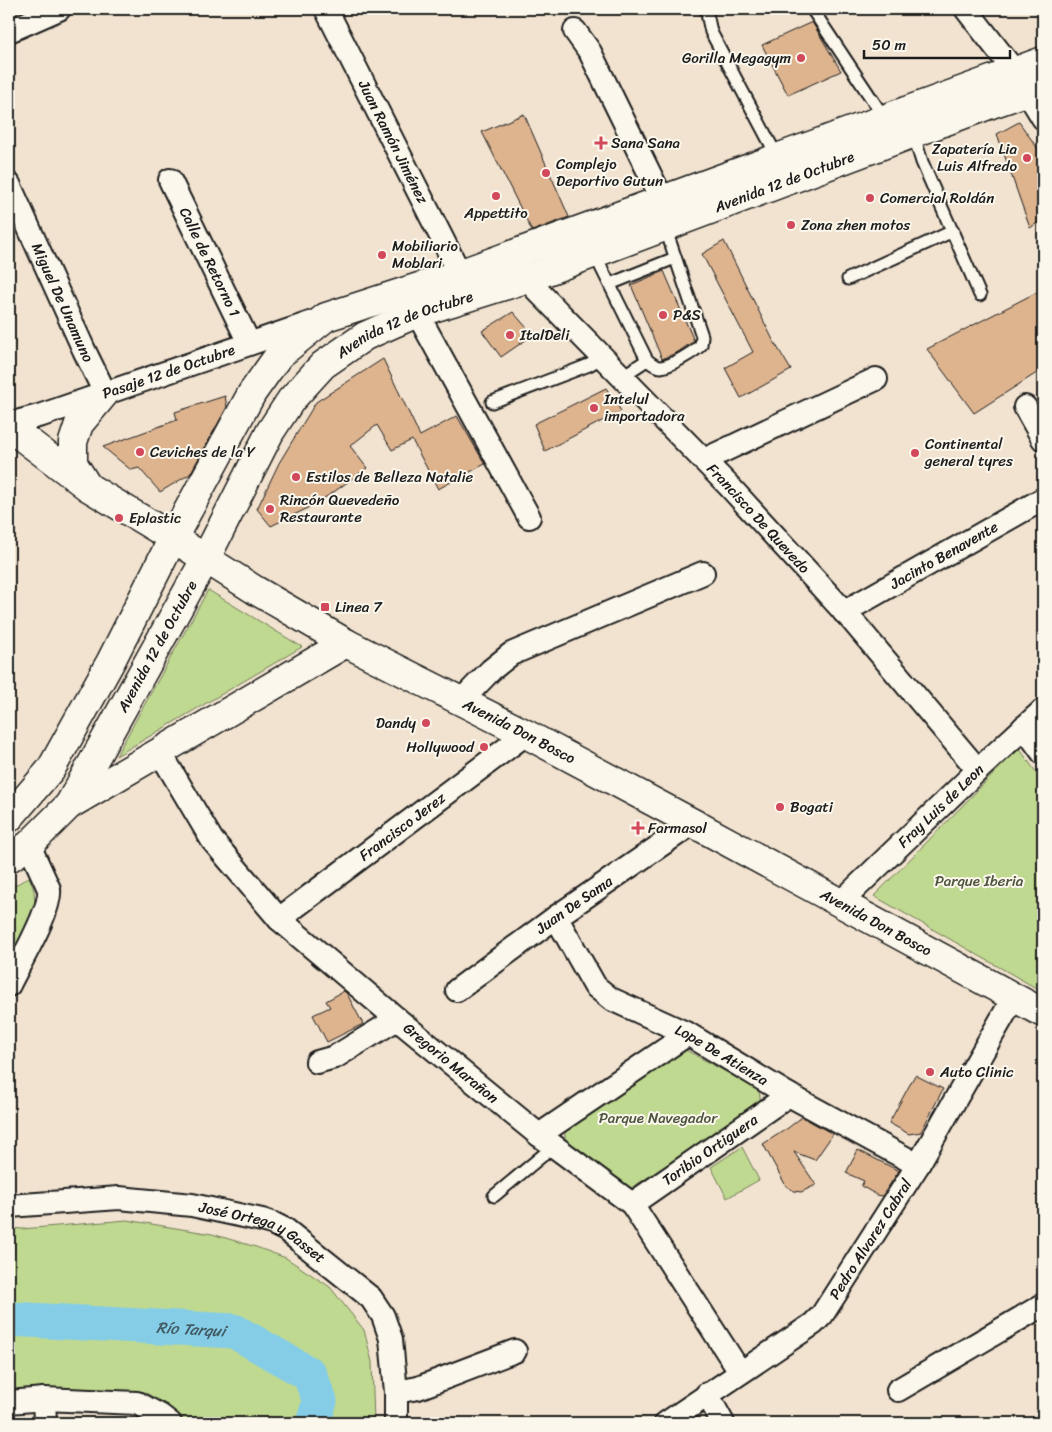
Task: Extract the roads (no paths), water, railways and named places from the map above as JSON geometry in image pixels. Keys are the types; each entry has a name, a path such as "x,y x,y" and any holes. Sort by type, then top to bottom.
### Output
{"main road":[{"name":"Avenida 12 de Octubre","path":"9,820 51,769 111,661 173,538 252,393 279,355 326,317 460,274 513,254 664,214 913,133 1029,83 1043,61"},
{"name":"Avenida 12 de Octubre","path":"19,851 69,805 206,558 270,432 291,400 323,365 365,336 417,313 526,279 594,253 664,214 778,158 885,119 1029,83"},
{"path":"88,487 73,462 73,442 79,424 105,393"},
{"name":"Avenida Don Bosco","path":"9,425 88,487 206,558 255,590 346,643 526,734 694,823 1043,1013"},
{"path":"69,805 346,643"},
{"path":"9,820 19,851"}],"street":[{"path":"9,31 59,9"},
{"name":"Juan Ramón Jiménez","path":"326,9 460,274"},
{"path":"966,9 1029,83 1043,118"},
{"path":"575,31 590,52 664,214"},
{"name":"Calle de Retorno 1","path":"170,180 249,343"},
{"name":"Miguel De Unamuno","path":"9,184 75,332 105,393"},
{"name":"Francisco De Quevedo","path":"513,254 526,279 704,460 844,612 978,770"},
{"path":"417,313 529,517"},
{"name":"Pasaje 12 de Octubre","path":"9,425 326,317"},
{"path":"704,460 876,379"},
{"path":"1025,407 1043,439"},
{"name":"Jacinto Benavente","path":"844,612 1043,499"},
{"path":"461,702 491,670 511,654 703,573"},
{"name":"Fray Luis de Leon","path":"840,903 1043,710"},
{"path":"1024,727 1043,753"},
{"name":"Francisco Jerez","path":"279,919 526,734"},
{"name":"Gregorio Marañon","path":"160,752 212,840 279,919 397,1019 547,1141 632,1204 740,1372"},
{"name":"Juan De Sama","path":"457,990 556,917 694,823"},
{"path":"9,985 42,918 50,897 49,889 19,851"},
{"name":"Lope De Atienza","path":"556,917 595,986 610,999 688,1034 788,1095 918,1165"},
{"name":"Pedro Alvarez Cabral","path":"666,1423 813,1324 822,1315 918,1165 1014,998"},
{"path":"317,1062 335,1057 397,1019"},
{"path":"547,1141 688,1034"},
{"name":"Toribio Ortiguera","path":"632,1204 788,1095"},
{"name":"José Ortega y Gasset","path":"9,1206 119,1198 192,1205 274,1224 286,1230 316,1252 370,1298 383,1316 391,1338 396,1392 396,1423"},
{"path":"898,1390 1043,1305"},
{"path":"396,1392 418,1388 514,1351"},
{"path":"707,1394 723,1423"},
{"path":"9,1402 44,1399 136,1403 170,1423"},
{"path":"44,1399 45,1423"}],"lane":[{"path":"706,9 711,32 778,158"},
{"path":"812,9 885,119"},
{"path":"913,133 922,162 980,295"},
{"path":"594,253 647,360 654,366 663,366 696,351 701,345 702,336 675,258 664,214"},
{"path":"848,278 953,231"},
{"path":"610,284 675,258"},
{"path":"492,402 589,365 602,357"},
{"path":"621,377 647,360"},
{"path":"494,1196 547,1141"}],"waterway":[{"name":"Río Tarqui","path":"9,1319 234,1331 309,1374 320,1401 313,1423"}],"place":[{"name":"Gorilla Megagym","path":"801,58"},
{"name":"Sana Sana","path":"601,143"},
{"name":"Zapatería Lia Luis Alfredo","path":"1027,158"},
{"name":"Complejo Deportivo Gutun","path":"546,173"},
{"name":"Appettito","path":"496,196"},
{"name":"Comercial Roldán","path":"870,198"},
{"name":"Zona zhen motos","path":"791,225"},
{"name":"Mobiliario Moblari","path":"382,255"},
{"name":"P&S","path":"663,315"},
{"name":"ItalDeli","path":"510,335"},
{"name":"Intelul importadora","path":"594,408"},
{"name":"Ceviches de la Y","path":"140,452"},
{"name":"Continental general tyres","path":"915,453"},
{"name":"Estilos de Belleza Natalie","path":"296,477"},
{"name":"Rincón Quevedeño Restaurante","path":"270,509"},
{"name":"Eplastic","path":"119,518"},
{"name":"Linea 7","path":"325,607"},
{"name":"Dandy","path":"426,723"},
{"name":"Hollywood","path":"484,747"},
{"name":"Bogati","path":"780,807"},
{"name":"Farmasol","path":"638,828"},
{"name":"Auto Clinic","path":"930,1072"}],"park label":[{"name":"Parque Iberia","path":"979,881"},
{"name":"Parque Navegador","path":"658,1118"}]}
